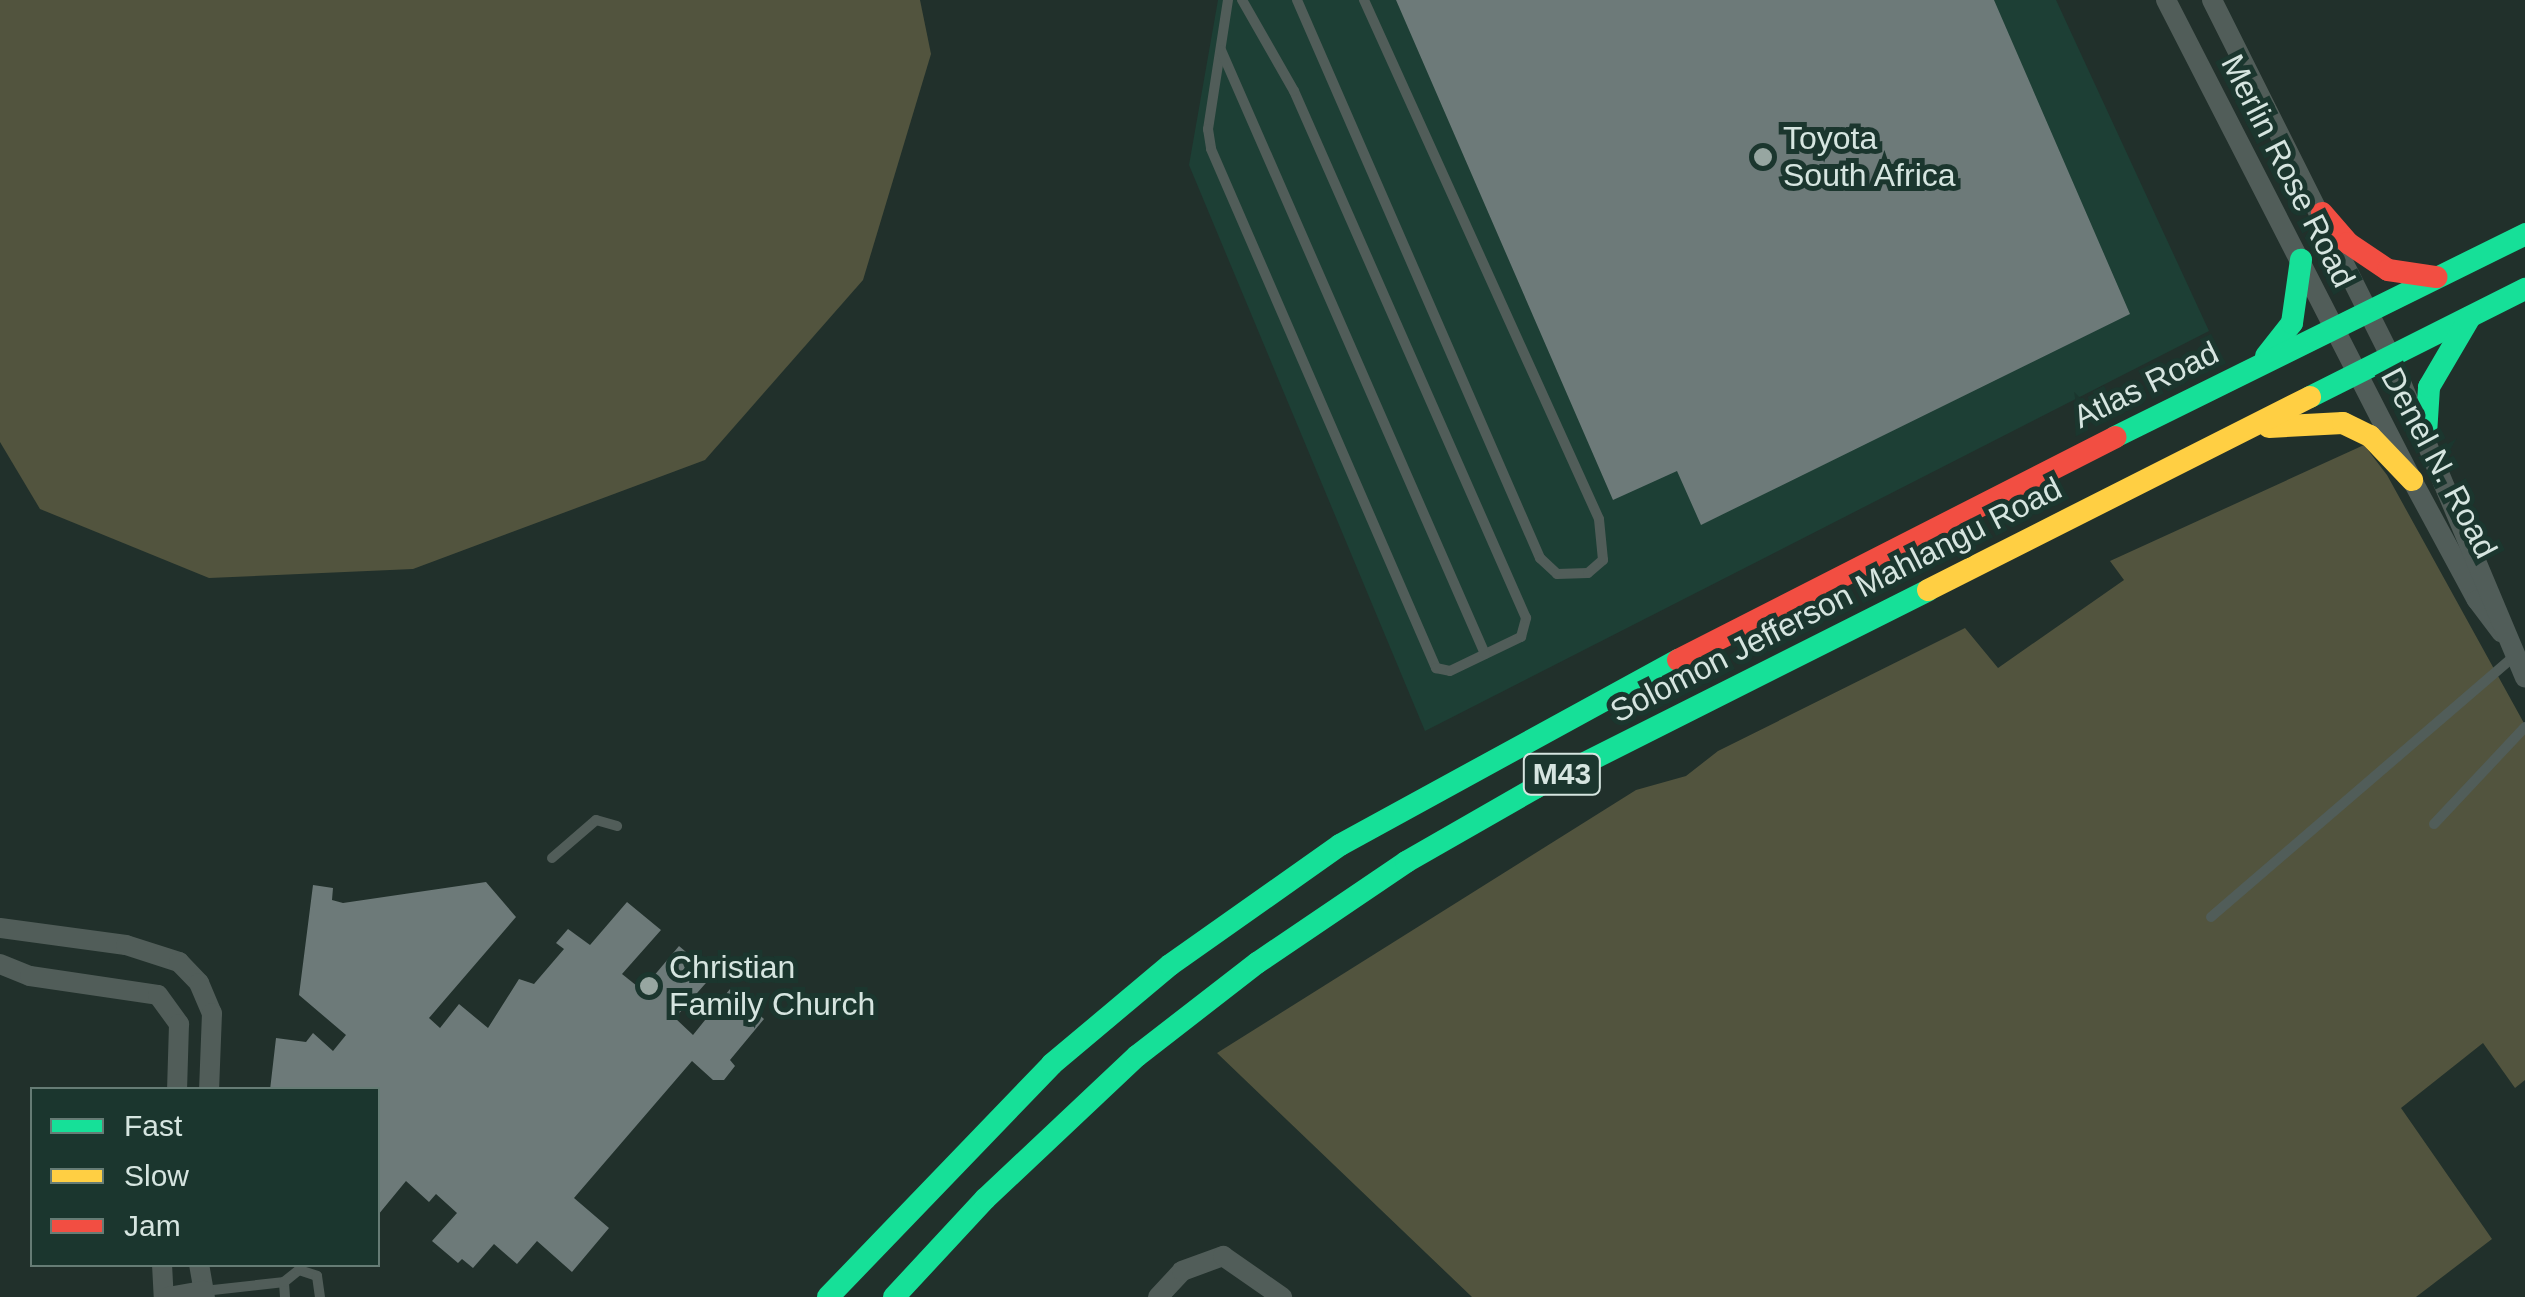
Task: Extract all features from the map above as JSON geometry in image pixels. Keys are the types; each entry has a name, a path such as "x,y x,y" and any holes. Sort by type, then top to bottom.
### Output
{"main road":[{"path":"2322,213 2348,243 2388,270 2439,277"},
{"name":"M43","path":"2368,312 2525,234"},
{"path":"2248,370 2292,323 2301,260"},
{"name":"Solomon Jefferson Mahlangu Road","path":"894,1297 985,1199 1136,1056 1392,871 1535,788 2242,433 2356,370 2525,289"},
{"name":"Atlas Road","path":"1952,517 2368,312"},
{"path":"2426,434 2433,376 2471,315"},
{"path":"2242,433 2307,420 2344,424 2370,436 2412,480"},
{"name":"Solomon Jefferson Mahlangu Road","path":"828,1297 1052,1064 1170,965 1286,881 1486,760 1952,517"}],"street":[{"name":"Merlin Rose Road","path":"2166,0 2356,370"},
{"name":"Merlin Rose Road","path":"2212,0 2322,213 2389,354"},
{"name":"Denel N. Road","path":"2389,354 2494,596 2503,634"},
{"name":"Denel N. Road","path":"2356,370 2477,600 2503,634 2525,678"},
{"path":"0,928 126,945 178,962 198,983 212,1014 209,1087"},
{"path":"0,964 30,976 158,995 179,1024 177,1087"},
{"path":"1158,1297 1182,1271 1223,1256 1282,1297"},
{"path":"162,1267 166,1297 204,1294 200,1267"}],"lane":[{"path":"1228,0 1211,149 1436,668 1450,670 1521,637 1526,618 1294,91 1242,0"},
{"path":"1297,0 1540,558 1557,574 1588,574 1603,560 1599,519 1364,0"},
{"path":"1220,50 1485,654"},
{"path":"2211,917 2514,656"},
{"path":"2434,824 2525,728"},
{"path":"552,858 596,820 617,826"},
{"path":"204,1294 284,1282 293,1272 312,1272 321,1282 320,1297"},
{"path":"284,1282 285,1297"}],"shaded area":[{"path":"0,0 920,0 931,54 863,280 705,460 413,569 209,578 40,509 0,442"},
{"path":"1218,0 2056,0 2209,331 1425,731 1189,165"},
{"path":"2364,445 2387,475 2525,725 2525,1080 2515,1088 2483,1043 2401,1108 2492,1239 2416,1297 1472,1297 1217,1053 1636,790 1686,776 1718,751 1965,628 1998,668 2124,580 2110,561"}],"building":[{"name":"Toyota South Africa","path":"1396,0 1994,0 2130,314 1701,525 1677,471 1613,500"},
{"path":"486,882 516,917 429,1018 440,1028 459,1004 488,1028 519,979 534,984 564,949 556,943 568,929 590,945 627,902 661,930 622,974 642,990 679,946 713,975 675,1018 693,1035 730,989 764,1019 730,1060 735,1066 724,1080 713,1080 692,1061 574,1198 609,1228 572,1272 537,1241 517,1264 494,1244 473,1268 462,1259 458,1263 432,1241 457,1213 436,1194 429,1202 406,1181 380,1213 380,1087 270,1087 276,1038 306,1042 313,1033 333,1051 346,1035 299,995 313,885 333,888 332,900 343,903"}],"traffic: fast":[{"path":"2115,437 2525,234"},
{"path":"2266,356 2292,323 2301,260"},
{"path":"2310,397 2525,289"},
{"path":"2426,434 2429,387 2470,317"},
{"path":"894,1297 985,1199 1137,1056 1257,963 1406,862 1535,788 1928,590"},
{"path":"828,1297 1052,1064 1170,965 1340,845 1678,660"}],"traffic: slow":[{"path":"1928,590 2310,397"},
{"path":"2269,427 2343,423 2370,436 2412,480"}],"traffic: jam":[{"path":"2322,213 2348,243 2388,270 2436,277"},
{"path":"1678,660 2115,437"}],"place":[{"name":"Toyota South Africa","path":"1763,157"},
{"name":"Christian Family Church","path":"649,986"}]}
